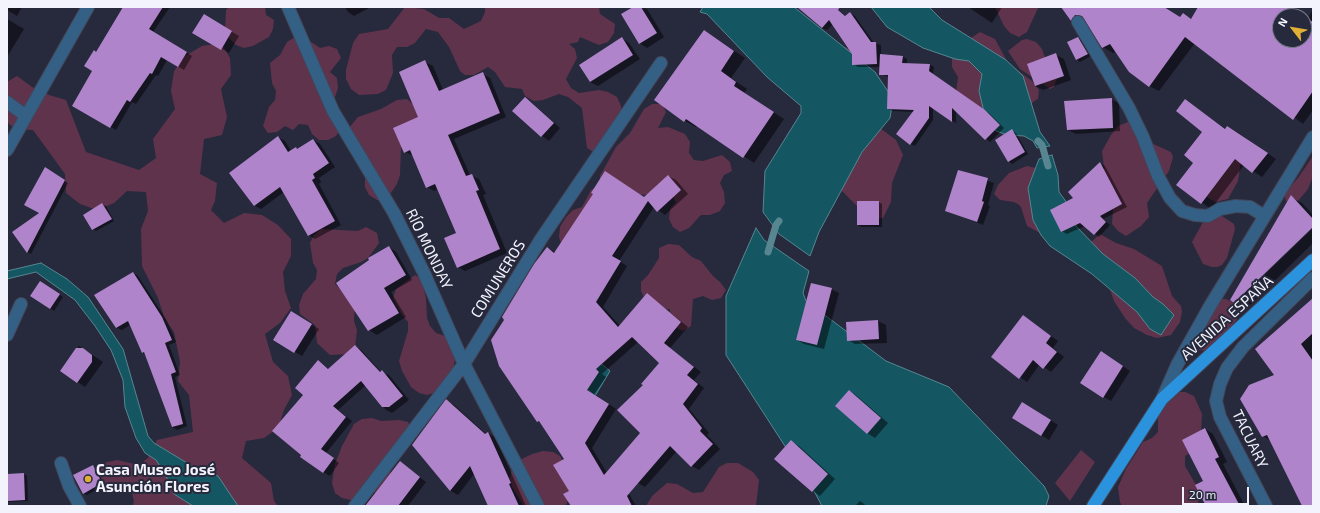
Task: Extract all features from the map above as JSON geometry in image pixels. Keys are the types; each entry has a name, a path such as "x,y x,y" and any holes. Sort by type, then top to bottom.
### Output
{"main road":[{"name":"AVENIDA ESPAÑA","path":"1093,506 1162,399 1313,260"}],"street":[{"path":"7,150 88,7"},
{"name":"RÍO MONDAY","path":"288,7 334,111 394,213 424,273 464,364 538,506"},
{"path":"1078,22 1129,108 1143,137 1158,176 1170,198 1182,211 1195,215 1208,216 1220,209 1236,206 1250,207 1264,216"},
{"name":"COMUNEROS","path":"355,506 464,364 541,239 661,63"},
{"path":"7,102 26,116"},
{"path":"1162,399 1178,364 1210,306 1313,137"},
{"name":"TACUARY","path":"1266,506 1220,417 1216,401 1220,384 1227,368 1243,347 1313,278"},
{"path":"7,335 21,304"},
{"path":"61,463 69,486 80,506"}],"shaded area":[{"path":"229,7 265,7 266,15 274,20 273,29 269,37 253,46 244,48 236,45 229,38 225,30 226,10"},
{"path":"405,7 424,9 439,18 449,18 464,29 481,21 485,12 485,7 599,7 600,14 615,24 614,33 608,42 599,45 580,37 578,42 569,44 575,49 577,58 566,79 571,88 579,93 599,90 608,92 617,97 621,106 624,126 621,134 611,149 603,153 595,153 587,148 582,108 568,97 559,94 543,100 534,101 525,96 522,89 505,87 495,72 488,67 474,75 465,75 460,71 449,47 438,32 426,29 415,43 407,47 397,47 392,55 393,73 386,90 378,94 359,95 351,89 346,79 346,70 353,43 359,34 388,29"},
{"path":"703,7 794,7 875,72 893,99 890,118 862,152 819,232 810,256 779,234 763,212 765,171 801,113 801,106 767,77 707,14 700,12"},
{"path":"871,7 929,7 942,20 1006,60 1023,76 1040,132 1050,146 1037,148 1033,141 1024,136 1007,135 996,131 984,112 979,91 982,74 969,61 955,59 923,48 887,27"},
{"path":"995,7 1038,8 1027,32 1019,37 1010,33 1004,26"},
{"path":"980,32 995,39 1008,63 1032,81 1039,90 1038,99 1034,101 1018,120 985,108 971,109 956,92 958,77 952,67 952,58 971,38"},
{"path":"295,37 304,37 320,48 329,46 337,49 341,58 330,72 337,78 338,88 335,97 327,101 324,109 333,112 341,128 336,136 328,140 319,140 312,134 308,125 299,124 293,130 285,126 277,132 268,133 263,126 269,107 275,100 276,91 272,83 270,63 280,55 287,42"},
{"path":"1027,39 1036,42 1042,49 1047,63 1057,78 1054,87 1050,89 1020,69 1008,51 1022,40"},
{"path":"221,43 230,58 231,75 221,89 227,117 222,135 204,139 200,174 217,183 215,201 211,210 224,223 244,213 262,215 278,225 291,239 291,256 283,272 285,291 291,308 280,323 265,334 273,362 288,376 292,395 284,410 278,428 264,438 246,441 242,458 271,483 274,501 278,506 132,506 134,502 132,493 123,494 114,491 100,478 97,472 103,463 117,460 139,465 148,458 157,440 193,432 189,395 178,381 180,362 174,332 164,317 158,298 142,266 141,229 148,211 146,192 127,191 114,203 97,210 80,204 66,193 65,174 33,130 15,129 7,122 7,82 17,76 32,87 49,95 66,100 86,152 139,170 156,158 153,139 175,109 171,91 174,71 185,56 202,46"},
{"path":"837,45 850,49 855,89 880,128 896,140 903,155 892,183 891,202 883,218 873,218 864,213 842,191 832,191"},
{"path":"407,99 415,106 418,114 418,123 407,141 401,147 400,175 397,184 386,200 377,200 369,195 365,187 368,159 348,129 358,117 381,109 397,100"},
{"path":"652,104 662,104 666,112 658,128 668,127 685,134 690,142 689,153 694,160 703,161 722,155 730,162 732,171 724,175 720,183 724,192 725,203 720,211 710,215 701,215 689,228 680,232 673,227 669,219 670,209 676,202 671,194 634,195 562,246 559,237 560,227 566,217 573,210 582,207 591,190 600,185 600,176 616,147 630,133 644,109"},
{"path":"1128,122 1138,125 1149,142 1171,152 1173,157 1169,171 1147,203 1149,217 1141,226 1126,236 1118,231 1112,224 1113,209 1109,208 1102,151 1118,126"},
{"path":"1052,155 1058,175 1059,192 1067,203 1076,226 1103,254 1135,278 1153,297 1174,315 1161,335 1150,329 1137,312 1092,274 1050,246 1041,235 1033,220 1028,188 1039,159"},
{"path":"1226,155 1241,161 1238,181 1228,199 1215,202 1207,197 1199,186"},
{"path":"1313,156 1313,176 1308,189 1298,201 1290,203 1286,201 1284,194 1298,178"},
{"path":"1027,166 1036,168 1043,231 1038,232 1027,226 1021,207 1018,204 1000,200 994,194 998,185 1009,173"},
{"path":"1208,213 1222,216 1234,224 1235,229 1227,258 1222,265 1217,267 1203,264 1192,242"},
{"path":"366,227 377,233 379,243 368,258 343,268 337,274 335,284 355,303 354,321 357,330 355,348 349,354 330,355 317,343 315,325 300,314 299,305 303,294 316,279 317,270 313,263 310,243 314,235 321,229 358,231"},
{"path":"756,228 764,240 809,271 803,293 806,301 886,361 949,387 1044,486 1049,496 1046,506 822,506 814,491 726,355 726,296"},
{"path":"1100,234 1116,243 1134,249 1162,266 1172,296 1181,306 1182,312 1180,322 1171,335 1157,338 1147,335 1134,328 1125,318 1114,301 1107,281 1089,244"},
{"path":"668,244 679,245 692,257 701,261 726,290 721,298 712,300 703,296 693,299 691,326 683,331 675,327 670,319 670,309 661,310 645,300 641,291 641,282 648,275 659,258 659,248"},
{"path":"41,263 67,279 88,297 123,349 148,436 154,443 192,466 218,476 238,506 193,506 174,494 165,474 156,460 145,453 136,438 125,407 123,380 111,350 75,300 36,272 7,279 7,271"},
{"path":"415,275 422,279 426,299 427,318 430,326 436,333 445,336 453,342 455,359 453,370 437,392 427,395 419,393 411,387 402,371 399,361 408,331 408,322 402,315 393,298 396,289"},
{"path":"1222,299 1226,299 1238,305 1240,310 1237,319 1221,344 1208,351 1199,350 1195,340 1196,336 1212,314 1218,302"},
{"path":"577,343 610,371 595,396 563,366"},
{"path":"1176,392 1185,392 1194,396 1202,414 1201,434 1193,451 1185,456 1185,466 1199,490 1198,506 1122,506 1118,487 1126,469 1143,442 1152,438 1158,432 1158,414"},
{"path":"372,418 381,421 399,420 408,422 412,430 392,458 390,477 378,492 368,493 360,498 351,500 342,498 335,493 332,483 335,464 342,446 354,424 362,419"},
{"path":"1081,450 1095,462 1070,501 1055,483"},
{"path":"543,451 553,452 560,456 565,465 574,491 565,506 522,506 522,503 512,487 510,478 512,468 518,461 532,454"},
{"path":"727,463 738,463 753,472 759,480 756,506 646,506 652,496 667,483 677,484 693,493 703,492 719,467"}],"building":[{"path":"123,7 163,7 149,29 187,52 178,67 161,57 152,74 150,73 130,102 127,100 110,128 72,106 92,71 84,66 94,50 96,52"},
{"path":"633,7 641,7 657,33 639,44 621,14"},
{"path":"797,7 840,7 838,10 845,16 850,12 871,42 876,42 877,64 852,65 852,54 829,20 822,28"},
{"path":"1061,7 1164,7 1180,17 1183,13 1191,19 1198,7 1287,7 1289,8 1272,8 1272,48 1312,48 1313,22 1313,91 1293,120 1185,37 1149,87 1129,72 1110,44 1102,48 1082,16 1075,15 1071,21"},
{"path":"204,14 232,31 221,50 192,33"},
{"path":"704,30 734,51 721,71 736,82 734,86 774,112 743,158 686,119 684,122 654,100"},
{"path":"622,37 633,55 590,82 579,65"},
{"path":"1078,37 1088,54 1076,60 1067,42"},
{"path":"1056,53 1064,76 1035,86 1027,64"},
{"path":"880,54 903,56 902,63 930,64 929,71 985,110 1000,125 985,140 952,108 952,122 929,106 929,118 910,145 896,134 914,110 887,109 888,75 879,75"},
{"path":"425,60 439,91 483,72 500,113 448,135 466,176 472,174 479,190 476,191 500,249 457,268 444,238 456,233 435,184 426,188 410,150 404,153 393,128 418,117 399,72"},
{"path":"525,97 554,123 541,137 512,111"},
{"path":"1112,98 1113,128 1067,130 1064,101"},
{"path":"1185,99 1225,129 1227,126 1268,153 1252,173 1235,159 1201,204 1176,185 1193,163 1184,155 1202,132 1176,111"},
{"path":"1012,129 1025,152 1008,162 995,140"},
{"path":"278,136 288,152 296,147 297,149 313,139 329,163 313,174 315,178 312,180 335,221 308,236 280,187 254,206 229,173"},
{"path":"1100,162 1122,204 1100,216 1106,222 1094,235 1080,223 1061,232 1050,210 1073,198 1068,192"},
{"path":"45,167 65,180 27,253 12,232 39,213 24,205"},
{"path":"958,170 988,178 982,201 984,202 977,222 945,211"},
{"path":"605,171 644,197 668,175 681,190 657,212 648,201 612,256 621,261 596,302 618,327 647,293 681,322 664,343 694,367 687,375 698,384 683,404 702,428 700,431 713,444 691,467 670,446 627,496 632,506 571,506 563,494 569,491 553,465 564,459 539,421 537,422 499,366 491,340 504,320 502,317 534,264 547,247 554,253 593,194 591,193","holes":["632,337 659,363 641,384 643,385 617,410 640,433 604,475 585,443 609,404 587,390 599,372 596,369"]},
{"path":"1291,195 1313,219 1313,227 1234,303 1230,300"},
{"path":"857,201 879,201 879,225 857,225"},
{"path":"102,203 112,219 92,230 83,215"},
{"path":"389,246 406,275 384,288 399,313 368,331 336,283 369,260 368,258"},
{"path":"133,272 162,317 172,340 165,343 176,372 171,374 183,424 172,427 144,352 142,353 128,321 116,328 94,295"},
{"path":"40,281 60,294 50,309 30,296"},
{"path":"811,283 832,288 817,345 796,340"},
{"path":"1313,298 1313,333 1301,344 1313,361 1313,506 1302,506 1267,435 1262,437 1240,399 1249,385 1274,375 1255,349"},
{"path":"291,311 312,324 294,353 273,340"},
{"path":"1023,315 1051,336 1046,343 1057,352 1043,369 1033,360 1019,379 991,357"},
{"path":"878,320 879,339 847,341 846,322"},
{"path":"355,345 380,372 382,370 403,396 389,407 382,407 361,381 333,406 346,417 321,449 334,458 323,473 300,457 301,455 272,431 303,395 295,388 318,360 328,369"},
{"path":"76,348 83,348 92,355 92,362 77,383 60,371"},
{"path":"1101,351 1123,366 1103,398 1080,383"},
{"path":"849,390 881,418 867,434 835,406"},
{"path":"446,399 485,434 488,432 511,483 509,484 519,506 488,506 470,466 450,491 412,445"},
{"path":"1022,402 1051,420 1041,436 1012,418"},
{"path":"1205,428 1219,457 1215,459 1240,506 1206,506 1195,485 1203,481 1182,440"},
{"path":"791,440 828,474 812,492 774,459"},
{"path":"400,461 420,477 398,506 365,506"},
{"name":"Casa Museo José Asunción Flores","path":"93,465 102,483 83,494 73,475"},
{"path":"24,473 25,500 8,501 7,474"}],"waterway":[{"path":"1038,141 1042,145 1048,166"},
{"path":"768,252 776,225 779,221"}],"place":[{"name":"Casa Museo José Asunción Flores","path":"88,479"}]}
